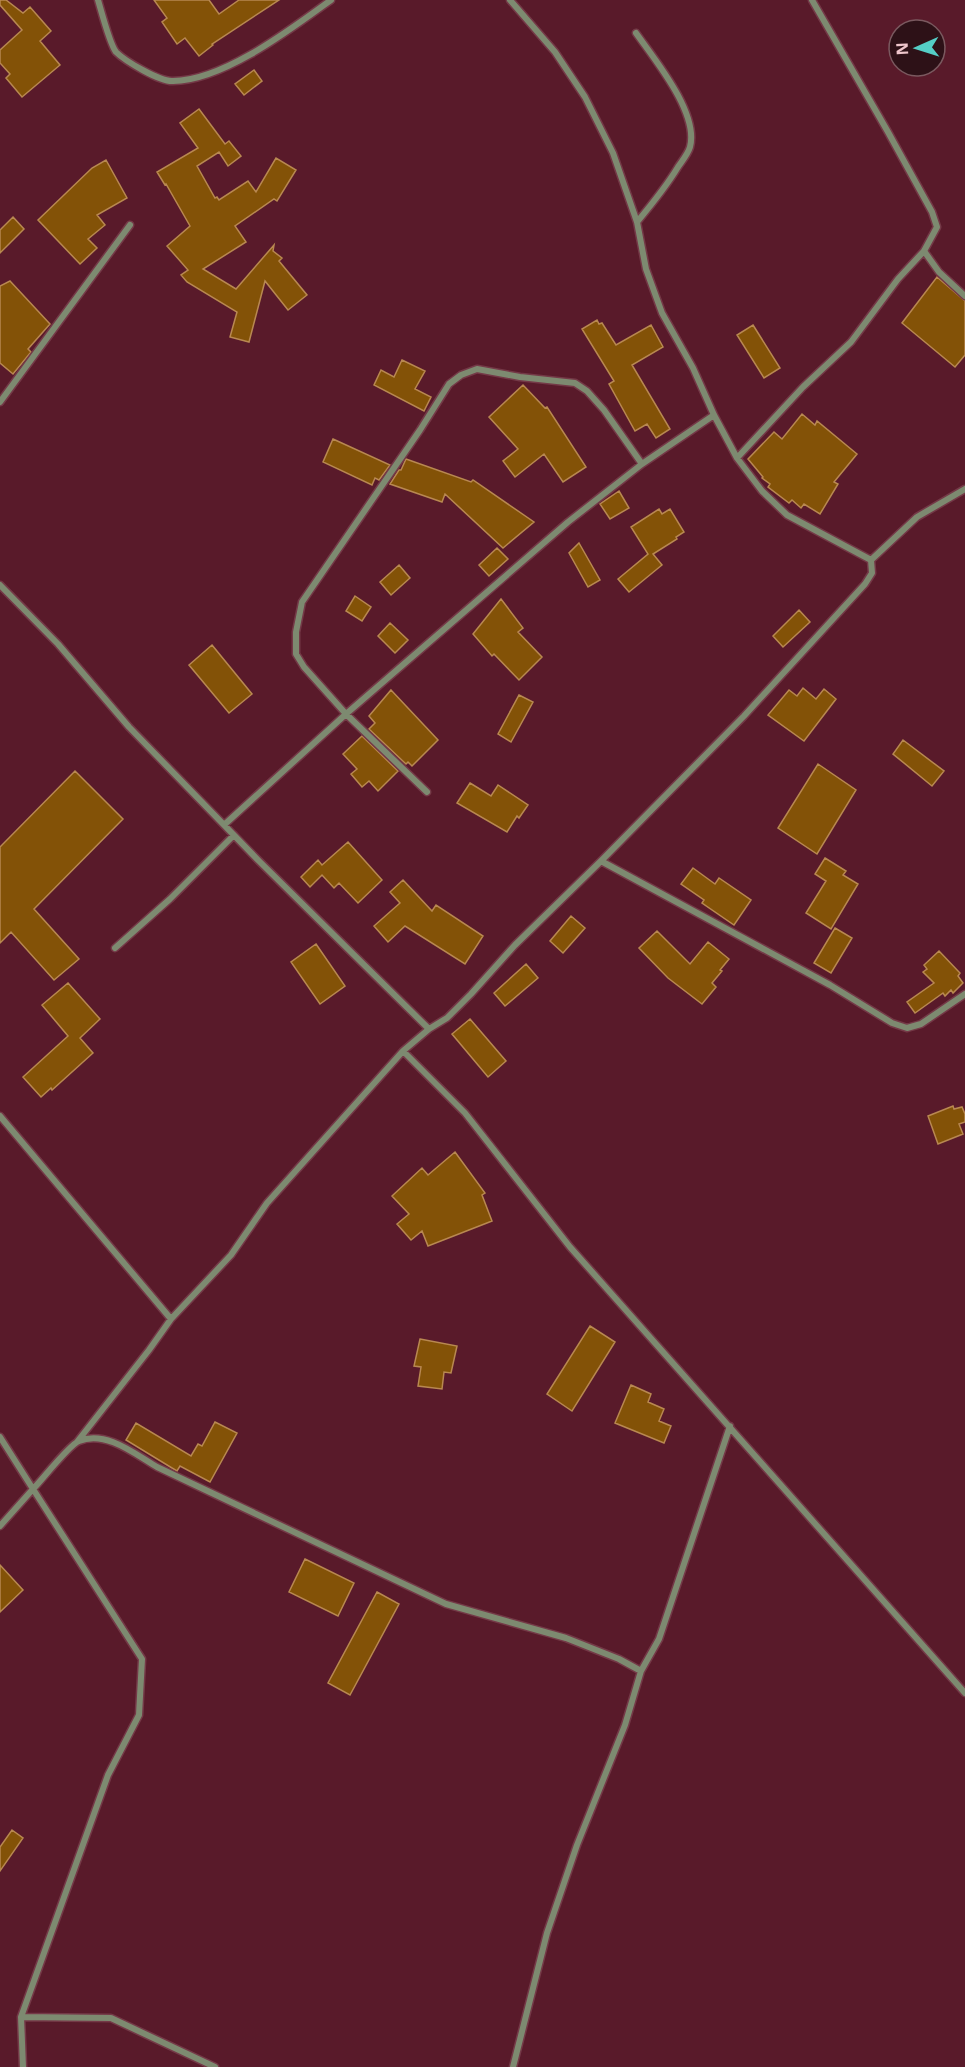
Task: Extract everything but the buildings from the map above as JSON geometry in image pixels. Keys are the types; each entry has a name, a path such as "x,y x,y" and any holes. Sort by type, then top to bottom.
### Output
{"street":[{"path":"98,0 115,51 136,67 171,82 204,76 244,57 331,0"},
{"path":"510,0 555,52 585,97 613,153 636,222 646,269 662,313 693,368 737,458 762,491 787,515 871,560"},
{"path":"737,458 802,387 851,342 898,279 924,251 938,227 888,132 812,0"},
{"path":"636,33 670,84 688,117 691,136 690,149 665,188 636,222"},
{"path":"0,402 130,225"},
{"path":"924,251 939,272 965,296"},
{"path":"427,792 346,714 304,668 296,654 296,632 302,602 449,384 461,375 477,369 520,377 575,383 587,391 604,410 642,464"},
{"path":"224,825 346,714 568,522 642,464 714,415"},
{"path":"871,560 917,517 965,489"},
{"path":"0,1526 77,1442 171,1319 231,1255 267,1203 296,1169 403,1051 429,1029 447,1018 515,945 602,861 744,716 865,584 872,573 871,560"},
{"path":"0,585 58,644 129,727 429,1029"},
{"path":"115,948 170,899 234,835"},
{"path":"602,861 830,985 892,1023 907,1028 921,1024 965,994"},
{"path":"403,1051 465,1113 570,1247 965,1694"},
{"path":"0,1116 171,1319"},
{"path":"513,2067 547,1933 578,1845 625,1725 641,1671 659,1639 730,1426"},
{"path":"0,1437 142,1659 139,1715 108,1775 21,2017 23,2067"},
{"path":"77,1442 98,1438 117,1444 157,1467 446,1604 566,1638 619,1659 641,1671"},
{"path":"21,2017 111,2018 215,2067"}]}
